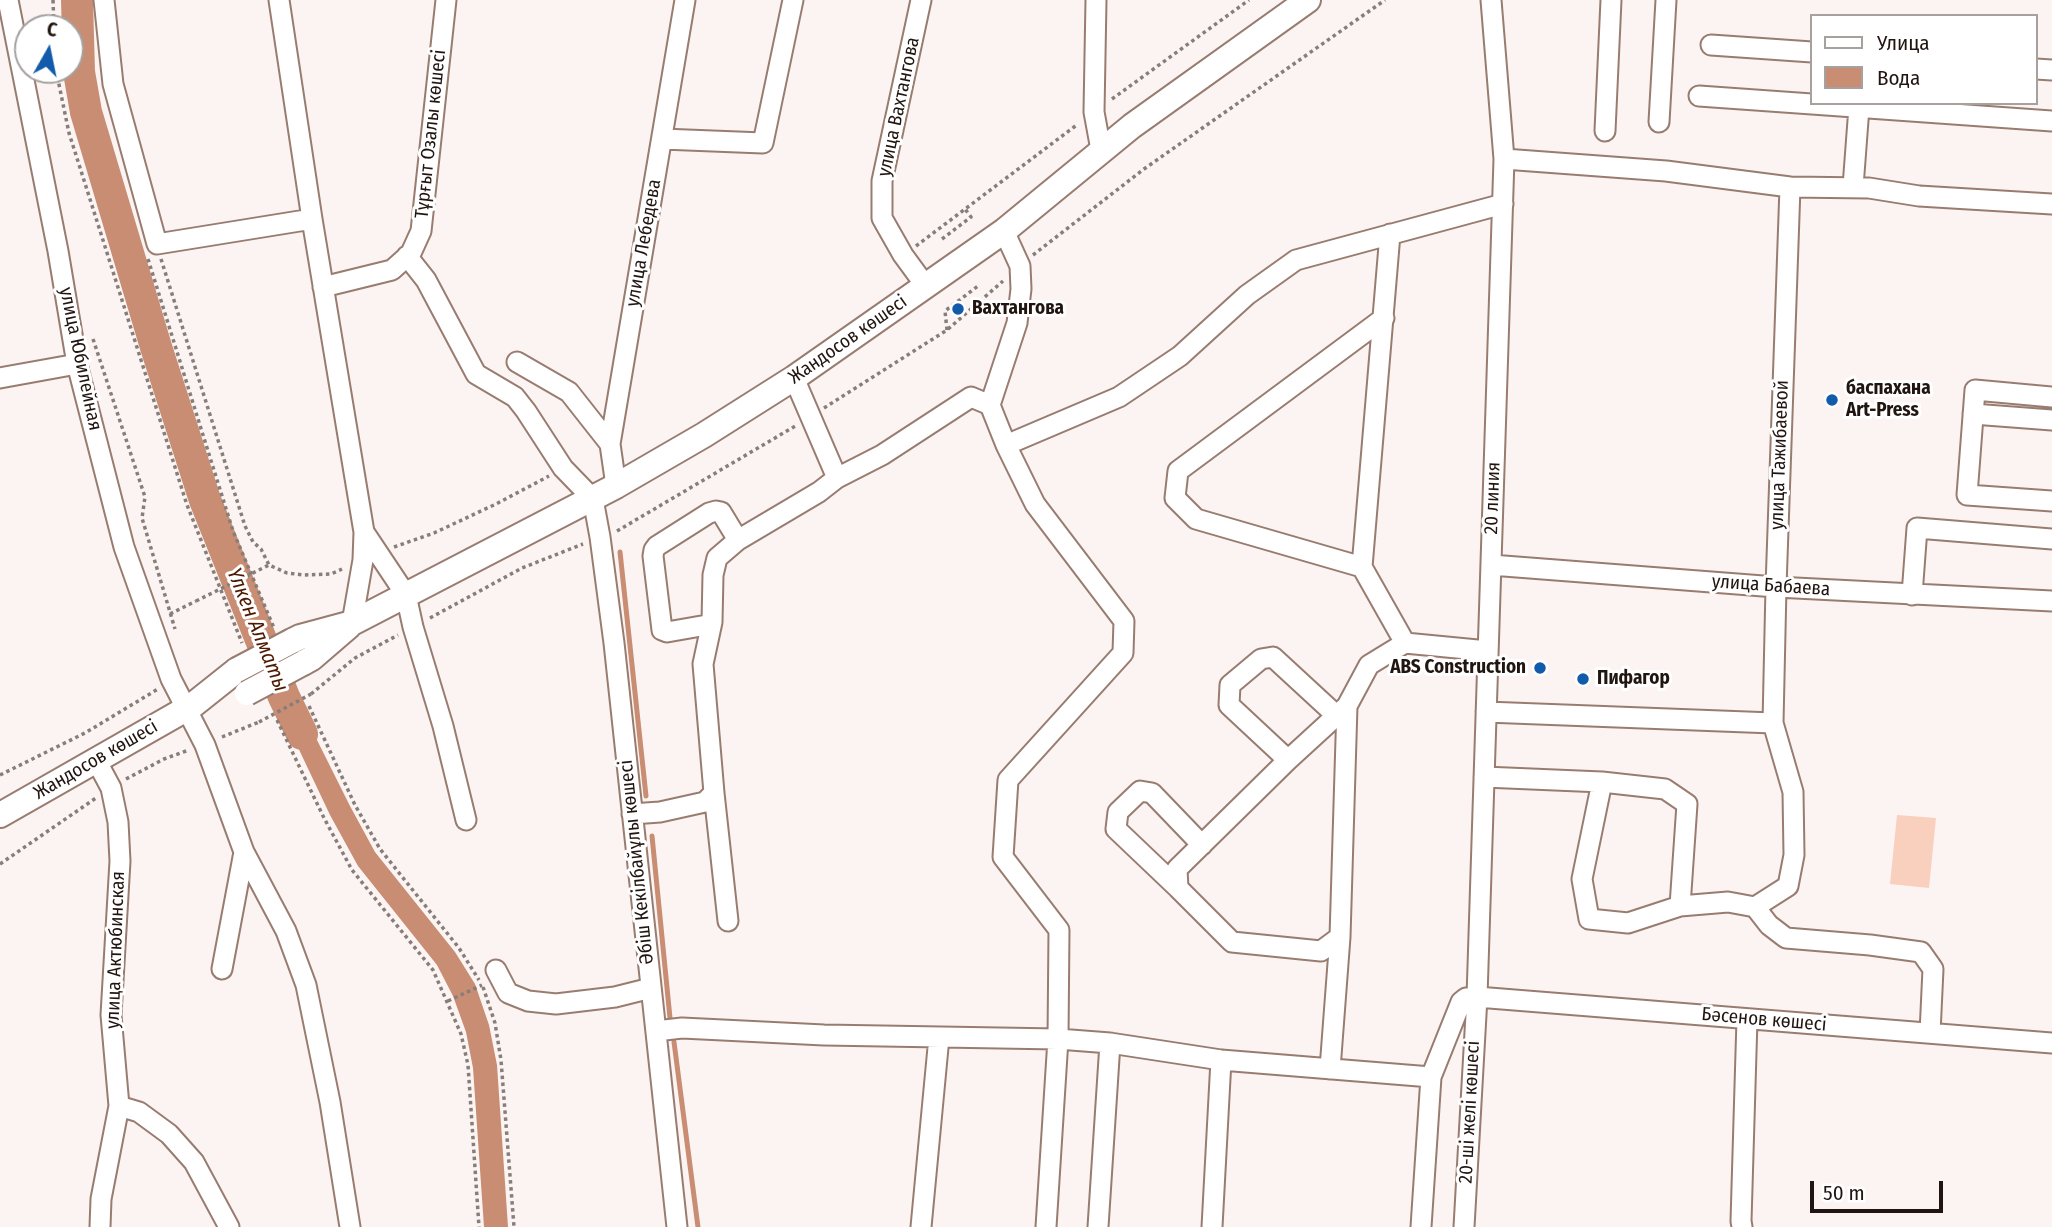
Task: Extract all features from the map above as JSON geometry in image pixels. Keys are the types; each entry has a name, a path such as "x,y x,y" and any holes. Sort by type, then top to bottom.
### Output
{"main road":[{"name":"Жандосов көшесі","path":"0,815 190,707 242,681 300,637 352,623 593,499 704,435 881,319 1004,231 1101,150 1308,0"}],"street":[{"name":"улица Юбилейная","path":"8,0 77,364 124,547 171,679 190,707 244,852 286,931 306,985 330,1102 350,1227"},
{"path":"104,0 113,84 151,248 312,219"},
{"path":"279,0 363,532 370,557 407,595 413,627 443,726 466,820"},
{"name":"Тұрғыт Озалы көшесі","path":"407,256 421,231 446,0"},
{"name":"улица Лебедева","path":"617,486 610,444 685,0"},
{"path":"662,139 763,143 793,0"},
{"name":"улица Вахтангова","path":"922,0 882,181 881,218 903,256 925,285"},
{"path":"1096,0 1094,112 1101,150"},
{"name":"20 линия","path":"1477,997 1504,159 1492,0"},
{"path":"1605,131 1611,0"},
{"path":"1659,122 1666,0"},
{"path":"1711,45 1811,52"},
{"path":"1699,96 1811,103"},
{"path":"1843,105 2052,121"},
{"path":"1853,187 1859,107"},
{"path":"1504,159 1666,171 1790,187 1853,187 1919,197 2052,204"},
{"name":"улица Тажибаевой","path":"1755,906 1788,886 1794,855 1793,792 1773,723 1790,187"},
{"path":"1006,444 1119,397 1180,356 1247,295 1296,260 1503,204"},
{"path":"1004,231 1020,265 1021,289 1017,323 990,405 1035,503 1124,621 1123,653 1008,780 1003,857 1059,930 1058,1040 1046,1227"},
{"path":"1390,234 1362,567 1405,643"},
{"path":"323,287 392,270 407,256 426,280 476,374 515,397 527,411 563,468 593,499"},
{"path":"1362,567 1196,519 1175,498 1178,471 1384,318"},
{"path":"517,362 569,392 610,444"},
{"path":"0,378 77,364"},
{"path":"793,378 837,478"},
{"path":"2052,397 1975,390 1967,495 2052,501"},
{"path":"728,921 703,664 712,622 716,558 738,540 819,492 837,478 882,455 971,397 990,405"},
{"path":"1973,414 2052,420"},
{"name":"Әбіш Кекілбайұлы көшесі","path":"593,499 614,643 677,1227"},
{"path":"712,622 667,632 662,630 654,550 657,545 716,511 721,512 738,540"},
{"path":"1912,595 1917,528 2052,539"},
{"path":"352,623 370,557"},
{"name":"улица Бабаева","path":"1491,565 1776,587 2052,601"},
{"path":"1178,888 1177,869 1342,711 1369,665 1405,643 1488,651"},
{"path":"1288,760 1229,705 1230,685 1261,659 1273,657 1342,711"},
{"path":"1330,1069 1340,937 1342,711"},
{"path":"1486,712 1773,723"},
{"name":"улица Актюбинская","path":"96,760 111,788 118,822 120,861 111,1015 119,1106 101,1199 100,1227"},
{"path":"1484,777 1602,782 1665,789 1687,804 1680,906"},
{"path":"1602,782 1582,879 1590,919 1628,923 1680,906 1728,902 1755,906 1769,925 1786,939 1921,952 1933,969 1930,1033"},
{"path":"1202,845 1152,793 1140,791 1118,812 1116,828 1232,942 1321,951 1340,937"},
{"path":"632,814 660,812 705,802 714,793"},
{"path":"222,969 244,852"},
{"path":"496,970 508,993 528,1001 556,1004 615,997 651,988"},
{"path":"1421,1227 1431,1077 1461,1002 1466,998 1477,997"},
{"name":"Бәсенов көшесі","path":"1477,997 2052,1043"},
{"name":"20-ші желі көшесі","path":"1464,1227 1477,997"},
{"path":"1742,1227 1747,1019"},
{"path":"656,1031 682,1028 1110,1043 1221,1060 1431,1077"},
{"path":"921,1227 939,1037"},
{"path":"1098,1227 1110,1043"},
{"path":"1212,1227 1221,1060"},
{"path":"119,1106 139,1112 169,1134 194,1162 229,1227"}],"path":[{"path":"903,256 1094,112 1249,0"},
{"path":"259,722 311,694 355,658 522,568 621,529 810,417 947,330 1020,265 1144,169 1385,0"},
{"path":"59,84 69,134 187,505 243,644"},
{"path":"942,239 971,217 965,208"},
{"path":"151,248 245,526 269,565 286,573 331,574 434,533 563,468"},
{"path":"151,248 233,531 290,644"},
{"path":"947,330 945,311 978,286"},
{"path":"91,334 145,497 142,518 178,640"},
{"path":"152,624 269,565"},
{"path":"0,775 85,733 171,679"},
{"path":"309,706 355,805 380,849 459,948 480,985 495,1023 501,1060 514,1227"},
{"path":"277,720 352,870 433,970 449,1000 468,1065 479,1227"},
{"path":"449,1000 480,985"}],"shaded area":[{"path":"1897,815 1936,818 1929,888 1890,884"}],"water":[{"path":"293,692 375,852 455,952 475,984 489,1025 497,1065 508,1227 484,1227 473,1068 466,1032 453,996 437,965 358,866 330,815 276,701"}],"waterway":[{"name":"Үлкен Алматы","path":"77,0 79,72 86,112 156,347 205,500 284,697 302,734"},
{"path":"620,552 646,796"},
{"path":"652,836 670,1018"},
{"path":"674,1042 698,1227"}],"place":[{"name":"Вахтангова","path":"958,309"},
{"name":"баспахана Art-Press","path":"1832,400"},
{"name":"ABS Construction","path":"1540,668"},
{"name":"Пифагор","path":"1583,679"}]}
